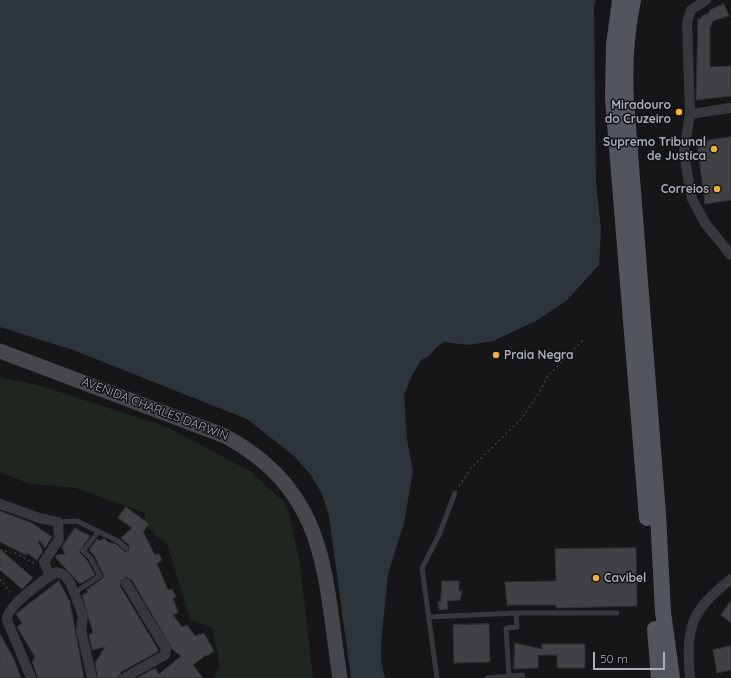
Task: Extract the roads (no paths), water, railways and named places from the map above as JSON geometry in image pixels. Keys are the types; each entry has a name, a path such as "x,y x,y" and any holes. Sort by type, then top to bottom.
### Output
{"main road":[{"path":"620,0 614,44 613,98 659,678"},
{"path":"633,0 628,25 624,77 637,262 658,514 662,612 672,678"},
{"name":"AVENIDA CHARLES DARWIN","path":"0,351 225,436 253,453 273,470 302,507 316,539 324,571 340,678"}],"street":[{"path":"703,1 691,10 687,22 690,114 684,152 692,199 705,223 731,255"},
{"path":"690,114 731,108"},
{"path":"0,504 39,518 58,522 59,539 44,562 48,572"},
{"path":"31,678 7,620 9,610 48,572 57,572 64,575 70,582 82,616 82,630 92,678"},
{"path":"690,678 688,643 695,617 712,595 731,579"},
{"path":"124,678 164,655 166,649 126,583"}],"lane":[{"path":"437,678 422,568 439,535 454,493"},
{"path":"58,522 77,521 118,541 126,548"},
{"path":"74,593 100,576 90,557 83,551 98,532"},
{"path":"429,617 516,613 617,613"},
{"path":"509,676 506,628 517,627 516,613"},
{"path":"488,678 523,676"}],"place":[{"name":"Miradouro do Cruzeiro","path":"679,112"},
{"name":"Supremo Tribunal de Justica","path":"714,149"},
{"name":"Correios","path":"717,189"},
{"name":"Praia Negra","path":"496,355"},
{"name":"Cavibel","path":"596,578"}]}
